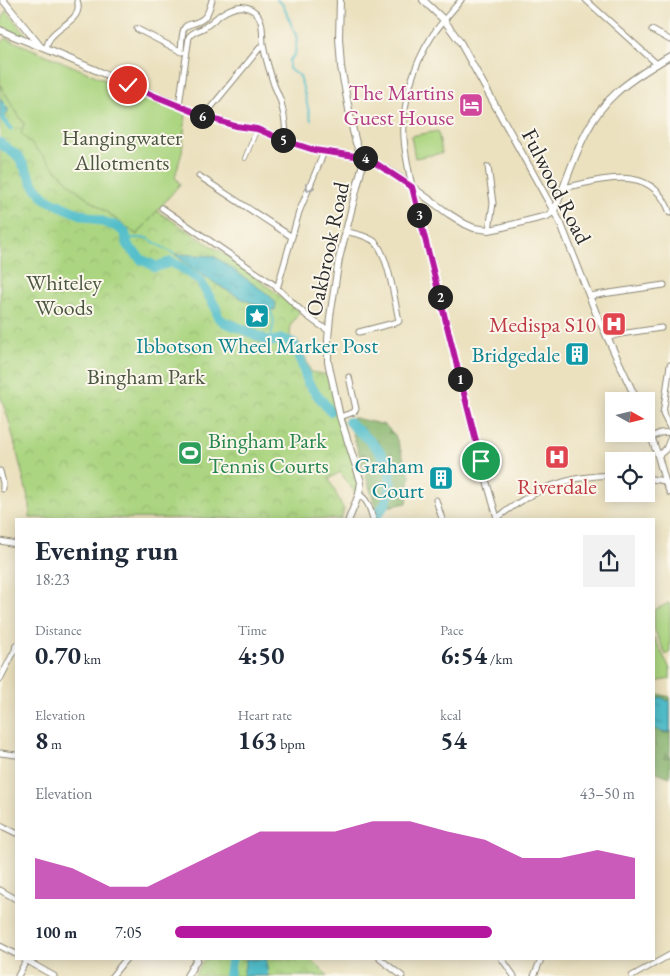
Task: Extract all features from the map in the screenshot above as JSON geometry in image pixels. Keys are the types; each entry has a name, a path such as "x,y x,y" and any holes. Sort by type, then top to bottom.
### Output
{"street":[{"path":"3,0 43,48"},
{"path":"43,48 51,37 77,14 78,0"},
{"path":"181,51 184,28 202,20 208,13 212,0"},
{"path":"340,0 339,38 341,68 354,138 362,157"},
{"name":"Fulwood Road","path":"423,0 444,20 460,42 554,212 566,235 607,338 633,392"},
{"path":"461,0 433,34 419,61 406,104 404,137 412,187 496,518 541,489 556,484 605,476"},
{"path":"586,0 657,64"},
{"path":"179,106 192,33 205,27 224,12 235,7 249,8 258,16 262,26 267,62 282,105 286,141"},
{"path":"137,29 187,54"},
{"path":"0,30 204,116 235,126 257,129 286,141 324,152 362,157 377,164 465,224 474,228 489,230 544,217 554,212 576,152 597,114 617,92 670,56"},
{"path":"652,30 670,40"},
{"path":"204,116 264,44"},
{"path":"245,158 257,129"},
{"path":"277,289 299,212 324,152"},
{"name":"Oakbrook Road","path":"362,157 363,168 337,266 328,330 328,362 340,417 361,482 360,494 368,502 373,518"},
{"path":"488,166 493,203 489,230"},
{"path":"199,176 292,237"},
{"path":"563,188 620,178 638,180 652,187 659,194 670,213"},
{"path":"162,208 273,284 307,316 328,330"},
{"path":"345,231 367,237 375,242 380,249 399,320 398,322 359,332"},
{"path":"589,296 664,285"},
{"path":"607,338 620,334 661,328"},
{"path":"655,436 670,430 663,414 670,364"},
{"path":"340,417 354,412 356,409 349,377"},
{"path":"658,456 666,449 670,439"},
{"path":"654,442 670,492"},
{"path":"0,471 3,489"},
{"path":"655,479 665,481"},
{"path":"349,518 360,494"},
{"path":"436,500 442,518"},
{"path":"0,541 15,544"},
{"path":"0,679 15,650"},
{"path":"0,753 15,756"},
{"path":"0,825 15,832"},
{"path":"0,890 15,898"},
{"path":"0,946 15,954"},
{"path":"632,976 641,974 670,955"},
{"path":"18,976 26,960"},
{"path":"28,960 54,976"},
{"path":"112,976 124,960"},
{"path":"187,976 196,960"},
{"path":"381,960 402,976"},
{"path":"503,960 514,976"},
{"path":"534,976 541,960"}],"green space":[{"path":"6,10 30,40 0,26"},
{"name":"Hangingwater Allotments","path":"6,38 186,114 182,152 175,177 180,184 137,235 74,188 20,133 24,124 0,85 0,44"},
{"name":"Bingham Park","path":"0,85 24,124 21,133 74,188 137,235 157,211 238,263 300,312 291,324 290,336 300,344 311,372 328,375 361,488 357,495 340,472 329,479 344,510 341,518 30,518 30,505 9,421 0,395"},
{"path":"438,131 442,153 415,158 411,136"},
{"path":"348,418 385,425 395,435 410,475 407,503 387,507 379,518"},
{"path":"669,603 670,605 670,652 666,655 655,631 655,610"},
{"path":"655,639 670,669 670,679 655,682"},
{"path":"655,693 670,697 670,777 655,771"},
{"path":"203,960 312,960 328,976 194,976"}],"water":[{"path":"0,98 8,109 2,120 0,117"},
{"path":"174,254 214,256 269,295 276,303 275,310 236,296"},
{"path":"661,697 670,702 670,732 661,732 655,729 655,703"},
{"path":"246,960 266,960 268,976 243,976"}],"waterway":[{"path":"277,0 283,5 297,38 295,54 289,61 289,69 300,76 311,120"},
{"path":"3,119 10,128"},
{"path":"0,143 19,157 34,185 46,199 72,211 118,227 125,233 128,246 142,260 155,267 171,262 200,281 216,308 218,317 224,322 270,342 282,339 293,343 297,349 308,383 330,411"},
{"path":"127,238 147,238 174,254"},
{"path":"270,309 274,321 270,342"},
{"path":"349,422 377,448 389,467 389,493 377,515"},
{"path":"229,976 232,960"}],"place":[{"name":"The Martins Guest House","path":"471,105"},
{"name":"Ibbotson Wheel Marker Post","path":"257,316"},
{"name":"Medispa S10","path":"614,324"},
{"name":"Bridgedale","path":"577,354"},
{"name":"Bingham Park Tennis Courts","path":"190,453"},
{"name":"Riverdale","path":"557,457"},
{"name":"Graham Court","path":"441,478"}],"route":[{"path":"128,85 204,116 235,126 257,129 314,150 362,157 397,176 412,187 481,461"}],"park label":[{"name":"Whiteley Woods","path":"64,294"}]}
